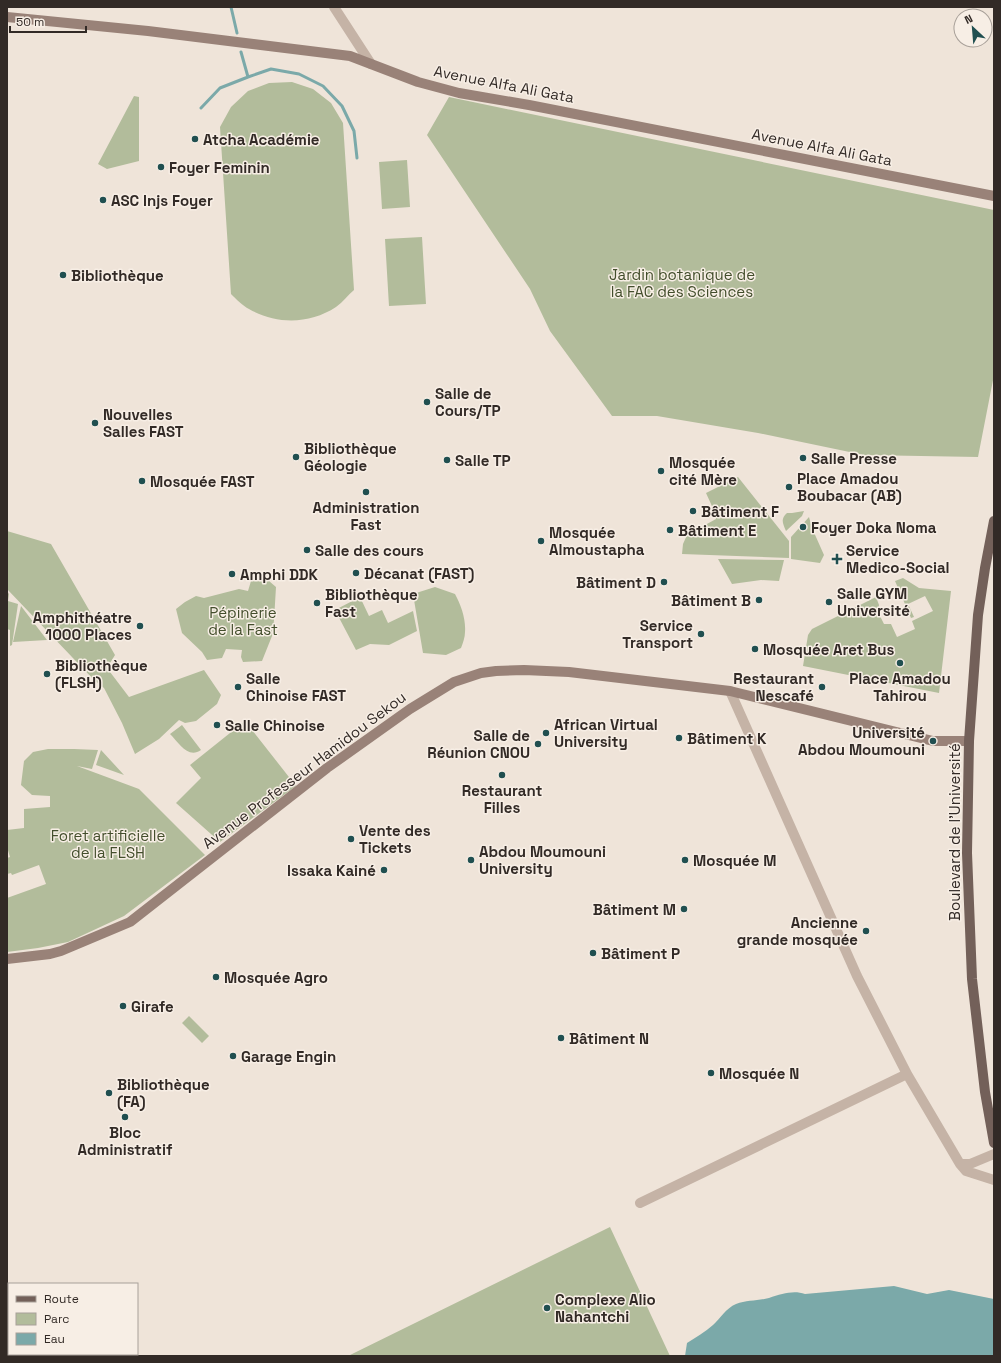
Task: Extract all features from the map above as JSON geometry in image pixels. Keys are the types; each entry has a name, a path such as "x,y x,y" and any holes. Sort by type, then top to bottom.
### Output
{"main road":[{"name":"Boulevard de l'Université","path":"994,521 978,615 969,741 967,853 972,979 985,1092 994,1143"}],"street":[{"path":"334,7 371,64"},
{"name":"Avenue Alfa Ali Gata","path":"7,17 148,31 350,56 418,82 459,93 529,105 994,196"},
{"name":"Avenue Professeur Hamidou Sekou","path":"7,959 50,954 61,951 130,922 327,768 410,709 454,682 488,672 524,670 569,672 730,691 933,741 969,741"},
{"path":"730,691 857,976 907,1074 960,1164 966,1171 994,1180"},
{"path":"640,1202 907,1074"},
{"path":"960,1164 970,1164 994,1154"}],"green space":[{"path":"292,82 313,89 331,103 343,123 354,290 339,305 326,313 304,319 282,320 271,318 249,309 231,294 220,127 231,107 248,91 269,83"},
{"path":"134,96 139,97 139,161 107,169 98,164"},
{"name":"Jardin botanique de la FAC des Sciences","path":"449,97 994,210 994,375 978,457 864,455 758,433 657,416 612,416 550,331 530,289 427,135"},
{"path":"407,160 410,207 382,209 379,162"},
{"path":"422,237 426,304 389,306 385,239"},
{"path":"738,477 789,541 789,558 682,554 683,544 687,535 716,519 716,515 706,493"},
{"path":"804,511 802,516 786,531 783,517 787,513"},
{"path":"809,517 812,528 824,555 820,563 791,559 791,537"},
{"path":"7,531 51,544 115,655 107,668 129,697 204,670 221,695 217,704 196,721 185,723 179,720 159,739 135,754 122,723 104,688 93,679 7,589"},
{"path":"718,559 784,560 779,581 761,580 732,584"},
{"path":"903,578 919,588 951,591 939,693 803,666 808,635 812,629 876,597 879,605 878,612 884,624 891,624 897,637 915,629 912,621 933,611 925,596 908,604 914,617 911,618 895,581"},
{"name":"Pépinerie de la Fast","path":"251,581 269,581 276,587 272,636 262,661 243,662 241,657 242,650 226,649 222,658 207,660 202,652 182,633 176,609 196,596 204,598 239,589 248,591"},
{"path":"435,587 455,594 461,607 465,622 465,636 461,648 446,655 423,653 413,594"},
{"path":"7,591 9,594 8,601 18,604 12,645 10,646 10,630 7,629"},
{"path":"360,597 369,616 382,610 388,623 413,611 417,631 389,645 370,644 356,650 335,610"},
{"path":"21,606 47,640 13,642"},
{"path":"245,721 296,786 220,842 176,803 201,778 190,765"},
{"path":"182,725 201,750 192,753 184,749 170,734"},
{"name":"Foret artificielle de la FLSH","path":"48,749 98,750 92,769 77,766 139,789 205,855 124,916 68,942 7,952 7,898 46,884 39,865 12,875 11,873 7,874 7,858 10,857 7,847 7,830 24,828 24,809 50,807 50,796 32,795 21,785 24,761 33,752"},
{"path":"101,750 124,775 96,765"},
{"path":"189,1016 209,1036 202,1043 182,1023"},
{"name":"Complexe Alio Nahantchi","path":"610,1227 670,1356 348,1356"}],"water":[{"path":"894,1286 927,1294 949,1290 994,1299 994,1356 685,1356 687,1343 710,1328 726,1311 736,1304 792,1292 805,1294"}],"waterway":[{"path":"231,7 237,33"},
{"path":"241,52 248,77"},
{"path":"201,108 220,88 271,69 299,74 323,86 342,106 354,131 357,158"}],"place":[{"name":"Atcha Académie","path":"195,139"},
{"name":"Foyer Feminin","path":"161,167"},
{"name":"ASC Injs Foyer","path":"103,200"},
{"name":"Bibliothèque","path":"63,275"},
{"name":"Salle de Cours/TP","path":"427,402"},
{"name":"Nouvelles Salles FAST","path":"95,423"},
{"name":"Bibliothèque Géologie","path":"296,457"},
{"name":"Salle Presse","path":"803,458"},
{"name":"Salle TP","path":"447,460"},
{"name":"Mosquée cité Mère","path":"661,471"},
{"name":"Mosquée FAST","path":"142,481"},
{"name":"Place Amadou Boubacar (AB)","path":"789,487"},
{"name":"Administration Fast","path":"366,492"},
{"name":"Bâtiment F","path":"693,511"},
{"name":"Foyer Doka Noma","path":"803,527"},
{"name":"Bâtiment E","path":"670,530"},
{"name":"Mosquée Almoustapha","path":"541,541"},
{"name":"Salle des cours","path":"307,550"},
{"name":"Service Medico-Social","path":"837,559"},
{"name":"Décanat (FAST)","path":"356,573"},
{"name":"Amphi DDK","path":"232,574"},
{"name":"Bâtiment D","path":"664,582"},
{"name":"Bâtiment B","path":"759,600"},
{"name":"Salle GYM Université","path":"829,602"},
{"name":"Bibliothèque Fast","path":"317,603"},
{"name":"Amphithéatre 1000 Places","path":"140,626"},
{"name":"Service Transport","path":"701,634"},
{"name":"Mosquée Aret Bus","path":"755,649"},
{"name":"Place Amadou Tahirou","path":"900,663"},
{"name":"Bibliothèque (FLSH)","path":"47,674"},
{"name":"Salle Chinoise FAST","path":"238,687"},
{"name":"Restaurant Nescafé","path":"822,687"},
{"name":"Salle Chinoise","path":"217,725"},
{"name":"African Virtual University","path":"546,733"},
{"name":"Bâtiment K","path":"679,738"},
{"name":"Université Abdou Moumouni","path":"933,741"},
{"name":"Salle de Réunion CNOU","path":"538,744"},
{"name":"Restaurant Filles","path":"502,775"},
{"name":"Vente des Tickets","path":"351,839"},
{"name":"Abdou Moumouni University","path":"471,860"},
{"name":"Mosquée M","path":"685,860"},
{"name":"Issaka Kainé","path":"384,870"},
{"name":"Bâtiment M","path":"684,909"},
{"name":"Ancienne grande mosquée","path":"866,931"},
{"name":"Bâtiment P","path":"593,953"},
{"name":"Mosquée Agro","path":"216,977"},
{"name":"Girafe","path":"123,1006"},
{"name":"Bâtiment N","path":"561,1038"},
{"name":"Garage Engin","path":"233,1056"},
{"name":"Mosquée N","path":"711,1073"},
{"name":"Bibliothèque (FA)","path":"109,1093"},
{"name":"Bloc Administratif","path":"125,1117"},
{"name":"Complexe Alio Nahantchi","path":"547,1308"}]}
